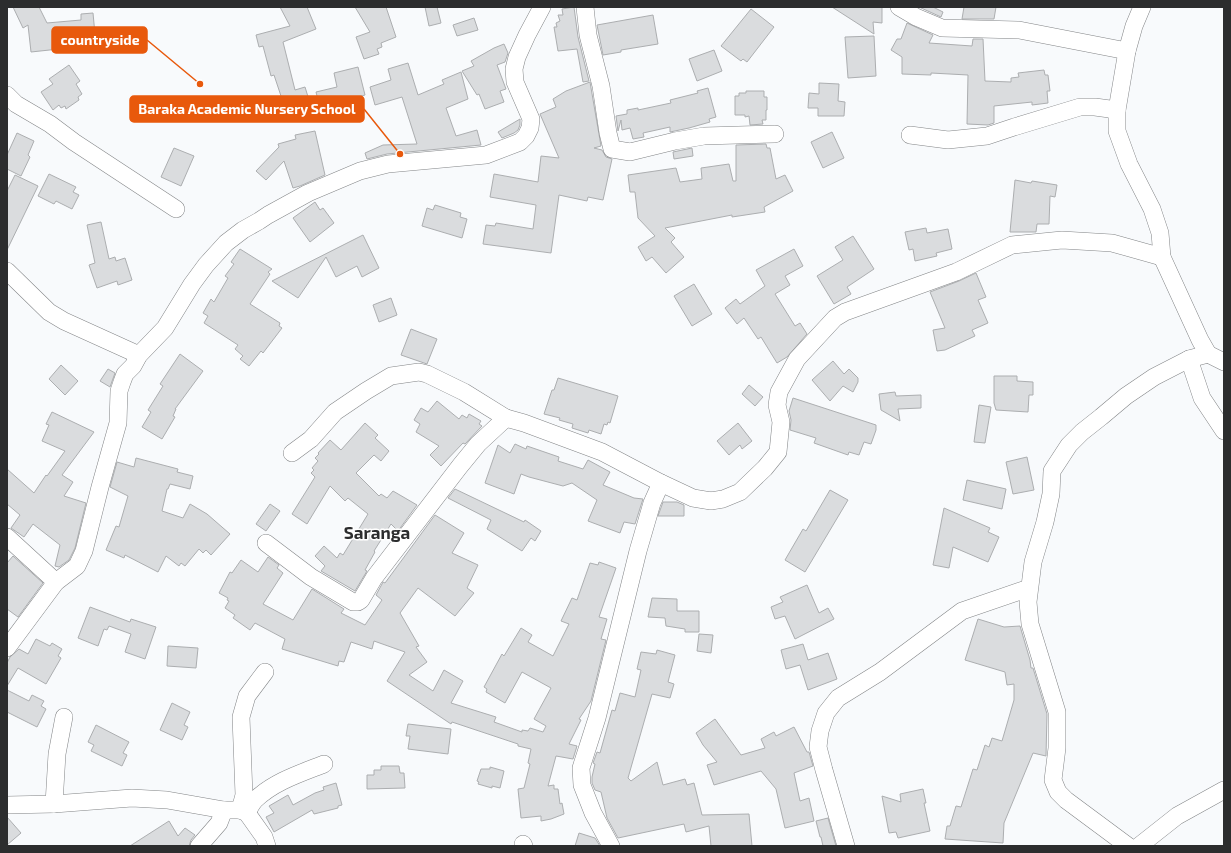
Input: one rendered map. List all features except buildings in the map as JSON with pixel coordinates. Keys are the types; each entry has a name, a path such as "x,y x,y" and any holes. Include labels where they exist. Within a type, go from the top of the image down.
{"street":[{"path":"7,648 56,582 77,566 84,551 118,423 120,391 125,374 139,354 165,328 192,284 206,265 226,243 243,230 308,193 360,171 388,164 486,155 520,142 526,136 530,128 531,119 515,82 514,68 527,35 542,7"},
{"path":"585,7 588,35 601,86 612,149 630,152 675,141 704,136 775,134"},
{"path":"899,7 910,14 942,28 1020,30 1127,51"},
{"path":"1142,7 1134,26 1127,51 1117,110 1117,131 1130,164 1152,209 1160,233 1162,257 1200,340 1208,354 1224,362"},
{"path":"7,95 16,104 50,124 176,209"},
{"path":"910,135 948,140 987,136 1080,107 1095,107 1117,110"},
{"path":"292,453 311,439 335,412 366,391 391,376 419,372 428,374 464,392 506,418 524,423 602,452 693,498 711,501 723,499 740,492 765,468 778,452 781,422 778,404 779,392 797,359 835,318 845,312 956,272 1012,245 1062,240 1112,243 1162,257"},
{"path":"7,271 49,312 64,322 139,354"},
{"path":"1128,846 1066,800 1058,792 1053,780 1057,748 1057,712 1030,624 1028,602 1033,562 1045,522 1051,494 1052,471 1068,444 1126,396 1154,377 1189,359 1208,354"},
{"path":"1189,359 1202,398 1224,431"},
{"path":"266,543 311,577 353,602 358,602 361,600 374,578 460,466 478,444 506,418"},
{"path":"611,846 593,813 582,786 581,768 597,718 638,550 652,503 661,483"},
{"path":"7,537 56,582"},
{"path":"846,846 818,747 820,731 826,713 838,698 880,672 962,611 1029,588"},
{"path":"237,811 244,795 241,717 247,696 266,672"},
{"path":"54,804 57,754 64,717"},
{"path":"199,846 219,824 255,800 272,786 324,764"},
{"path":"1139,846 1176,816 1224,790"},
{"path":"7,805 54,804 132,798 167,800 237,811 264,837 267,846"}],"place":[{"name":"countryside","path":"200,84"},
{"name":"Baraka Academic Nursery School","path":"400,154"}],"district":[{"name":"Saranga","path":"377,533"}]}
